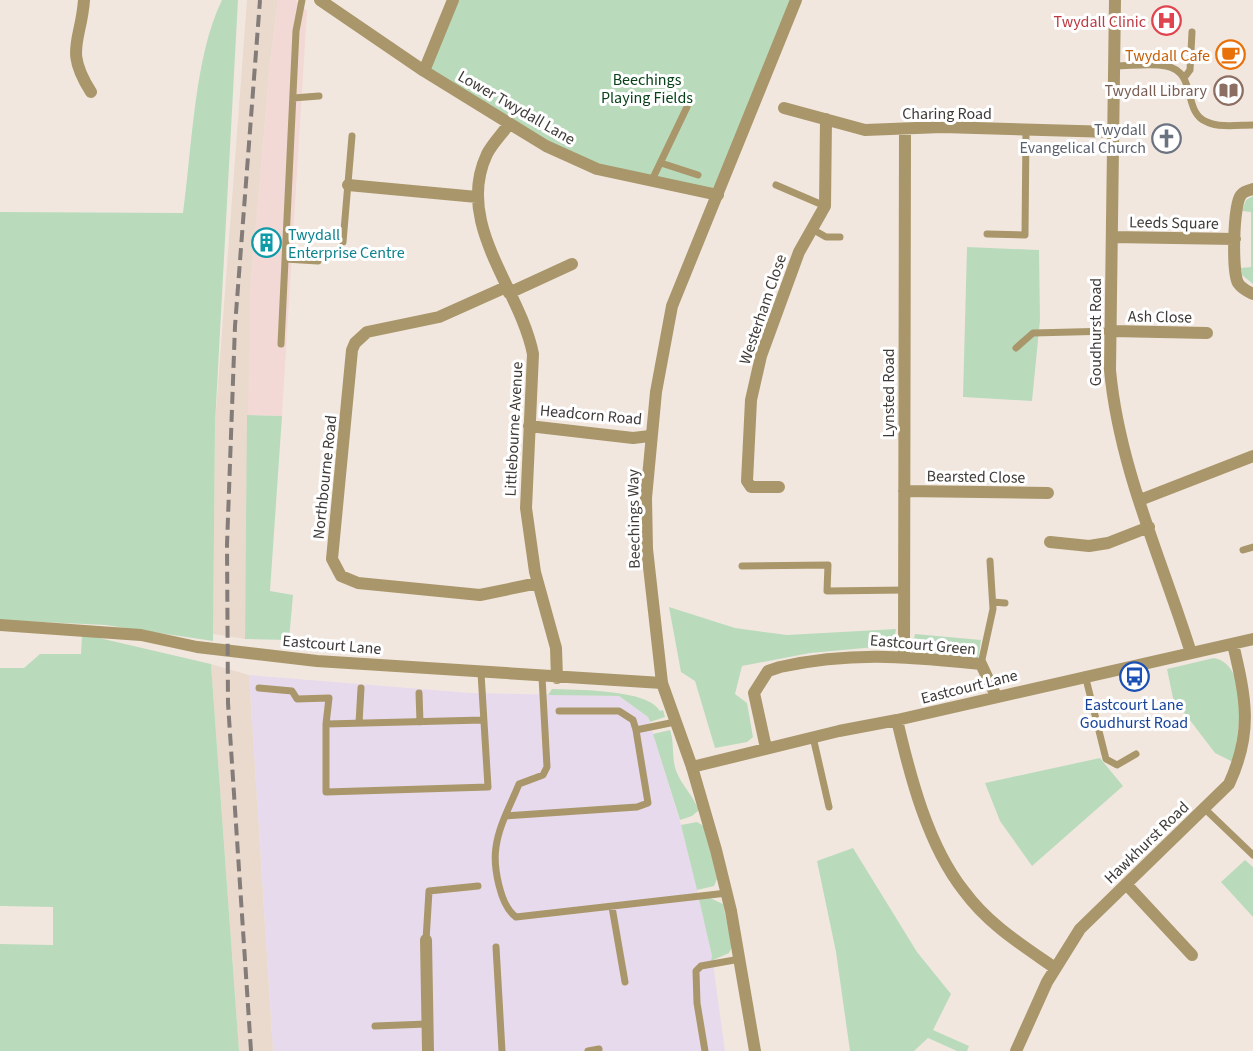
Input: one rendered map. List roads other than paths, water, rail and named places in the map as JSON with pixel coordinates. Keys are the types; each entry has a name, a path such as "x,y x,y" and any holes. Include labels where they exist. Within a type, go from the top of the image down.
{"street":[{"path":"84,0 77,30 75,59 80,76 91,92"},
{"name":"Lower Twydall Lane","path":"320,0 424,71 546,146 597,169 718,195"},
{"path":"424,71 453,0"},
{"name":"Beechings Way","path":"755,1051 727,893 692,766 662,683 647,549 646,498 650,436 661,355 672,306 796,0"},
{"name":"Goudhurst Road","path":"1115,0 1110,370 1113,405 1140,500 1191,653"},
{"name":"Charing Road","path":"784,108 865,130 942,127 1113,132"},
{"name":"Westerham Close","path":"779,487 752,487 747,481 751,399 760,356 782,296 799,252 825,206 826,119"},
{"name":"Littlebourne Avenue","path":"509,124 488,153 478,181 477,197 488,242 533,354 534,374 529,426 526,508 538,583 556,646 557,678"},
{"name":"Lynsted Road","path":"904,656 905,130"},
{"path":"348,186 477,197"},
{"name":"Leeds Square","path":"1253,189 1241,194 1237,204 1235,239 1238,282 1253,294"},
{"name":"Leeds Square","path":"1112,237 1235,239"},
{"name":"Northbourne Road","path":"538,583 480,595 358,583 341,576 332,559 355,343 369,331 439,317 572,264"},
{"name":"Ash Close","path":"1112,331 1207,333"},
{"name":"Headcorn Road","path":"529,426 633,438 650,436"},
{"path":"1140,500 1253,456"},
{"name":"Bearsted Close","path":"904,490 1048,494"},
{"path":"1050,542 1089,546 1108,543 1149,527"},
{"name":"Eastcourt Lane","path":"0,625 141,635 197,647 290,658 480,673 662,683"},
{"name":"Eastcourt Lane","path":"692,766 1085,675 1253,639"},
{"name":"Hawkhurst Road","path":"1016,1051 1055,968 1080,929 1205,809 1229,784 1243,761 1249,728 1247,706 1233,644"},
{"name":"Eastcourt Green","path":"766,748 754,693 768,671 806,661 858,655 904,656 981,664 996,696"},
{"path":"897,720 919,802 936,842 963,891 1003,932 1055,968"},
{"path":"1126,884 1192,955"},
{"path":"426,940 428,1051"}],"lane":[{"path":"281,344 296,31 302,0"},
{"path":"1184,78 1190,70 1192,32"},
{"path":"1115,66 1166,66 1178,71 1190,90 1195,113 1204,122 1253,125"},
{"path":"293,98 319,96"},
{"path":"652,180 687,107"},
{"path":"987,234 1025,235 1026,131"},
{"path":"343,242 352,135"},
{"path":"661,163 698,175"},
{"path":"776,185 825,206"},
{"path":"812,229 826,237 840,237"},
{"path":"285,259 318,261"},
{"path":"1016,348 1033,333 1112,331"},
{"path":"1243,550 1253,547"},
{"path":"981,664 993,602 990,561"},
{"path":"742,566 828,565 827,591 905,590"},
{"path":"993,602 1005,603"},
{"path":"259,688 292,691 297,699 329,698 326,724 326,792 488,788 480,673"},
{"path":"1085,675 1106,759 1117,765 1136,753"},
{"path":"542,677 547,767 543,775 519,784 495,848 500,892 508,912 516,917 727,893"},
{"path":"360,723 361,688"},
{"path":"419,693 420,722"},
{"path":"506,816 637,807 648,803 633,720 619,711 559,711"},
{"path":"326,724 483,720"},
{"path":"636,730 675,722"},
{"path":"813,737 829,807"},
{"path":"1205,809 1253,855"},
{"path":"426,940 429,891 478,886"},
{"path":"612,907 625,982"},
{"path":"496,947 502,1051"},
{"path":"705,1051 697,1003 696,971 701,966 740,959"},
{"path":"375,1026 427,1024"},
{"path":"588,1051 599,1049"}],"railway":[{"path":"251,1051 228,703 227,545 235,326 260,0"}],"place":[{"name":"Twydall Clinic","path":"1167,21"},
{"name":"Twydall Cafe","path":"1231,55"},
{"name":"Twydall Library","path":"1228,90"},
{"name":"Twydall Evangelical Church","path":"1167,138"},
{"name":"Twydall Enterprise Centre","path":"267,243"},
{"name":"Eastcourt Lane Goudhurst Road","path":"1134,676"}],"park label":[{"name":"Beechings Playing Fields","path":"647,88"}]}
